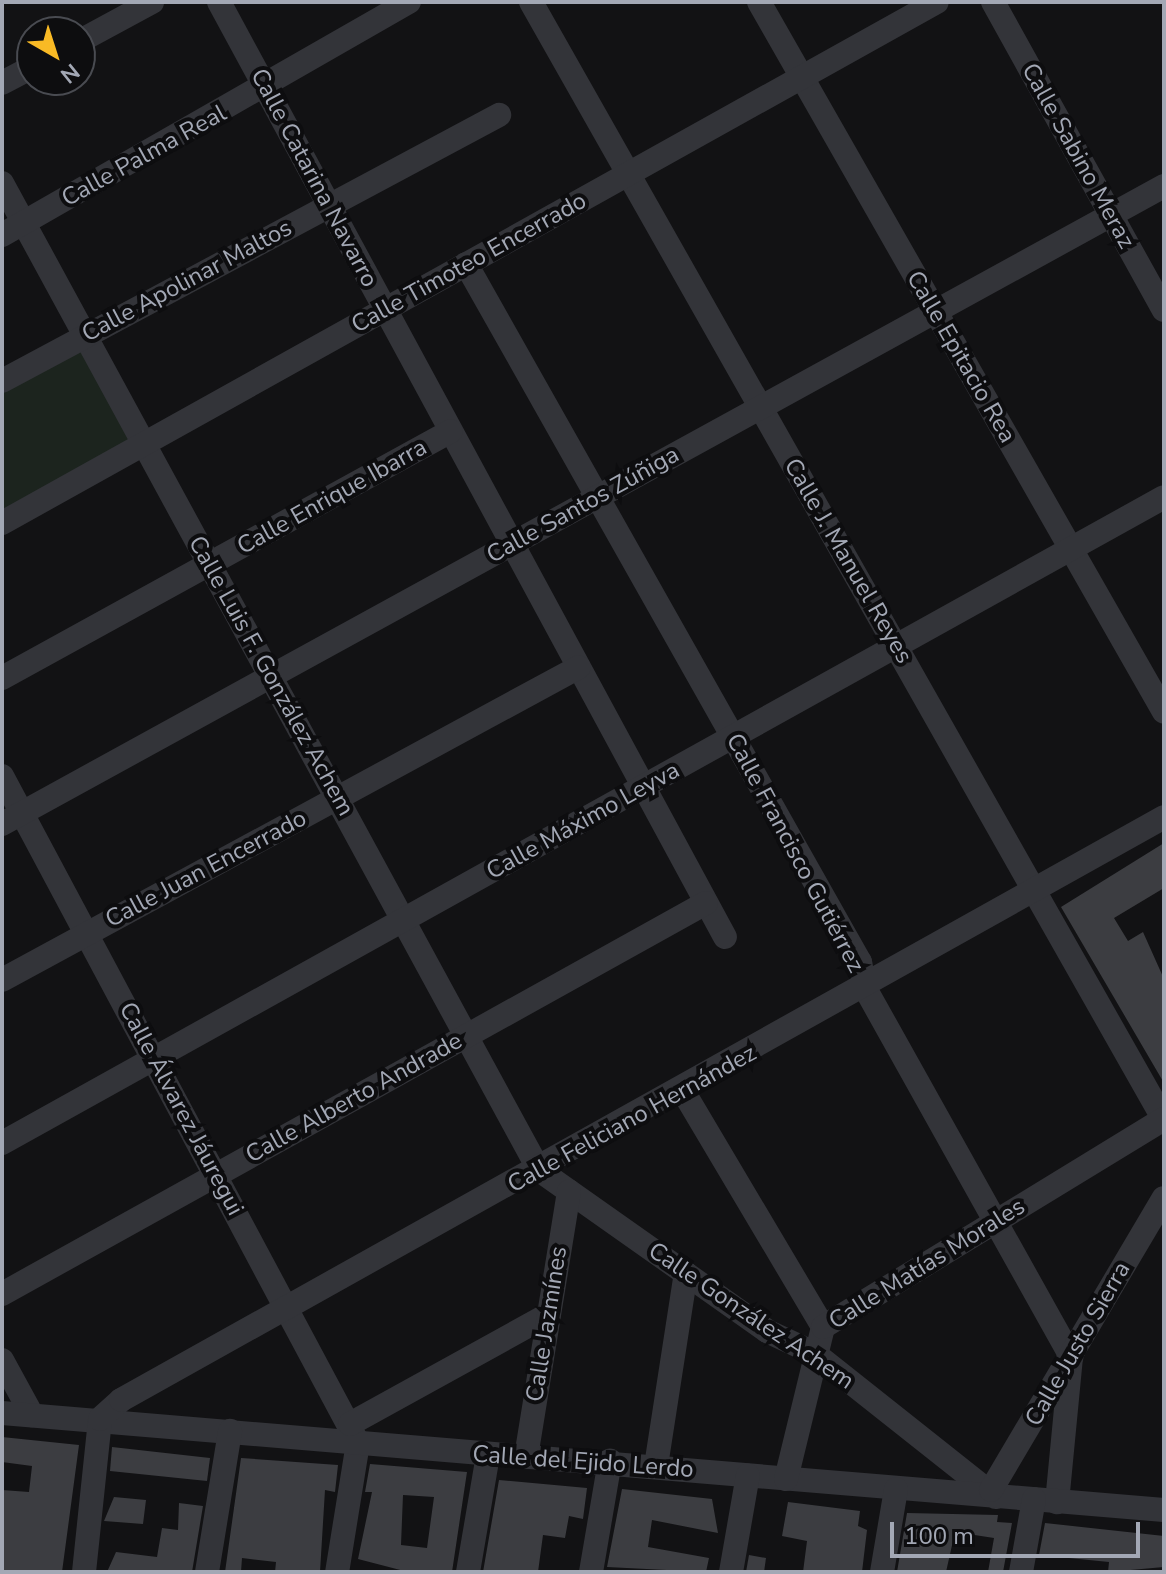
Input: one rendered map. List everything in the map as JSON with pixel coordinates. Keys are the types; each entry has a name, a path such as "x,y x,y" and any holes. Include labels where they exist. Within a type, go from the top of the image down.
{"street":[{"path":"96,32 152,2"},
{"name":"Calle Catarina Navarro","path":"219,2 725,937"},
{"name":"Calle Palma Real","path":"2,235 266,88 409,2"},
{"name":"Calle J. Manuel Reyes","path":"531,2 1164,1119"},
{"name":"Calle Epitacio Rea","path":"759,2 1164,712"},
{"name":"Calle Timoteo Encerrado","path":"2,523 937,2"},
{"name":"Calle Sabino Meraz","path":"993,2 1164,310"},
{"name":"Calle Apolinar Maltos","path":"2,381 499,115"},
{"name":"Calle Luis F. González Achem","path":"2,183 539,1170"},
{"name":"Calle Santos Zúñiga","path":"12,818 1164,186"},
{"name":"Calle Francisco Gutiérrez","path":"466,264 860,962 865,988 1071,1357"},
{"name":"Calle Enrique Ibarra","path":"2,678 451,431"},
{"name":"Calle Máximo Leyva","path":"2,1143 1164,497"},
{"name":"Calle Juan Encerrado","path":"2,980 579,667"},
{"name":"Calle Álvarez Jáuregui","path":"2,776 12,818 87,934 354,1434"},
{"name":"Calle Feliciano Hernández","path":"100,1419 287,1308 683,1091 1164,817"},
{"name":"Calle Alberto Andrade","path":"2,1294 706,903"},
{"path":"683,1091 823,1327"},
{"name":"Calle Matías Morales","path":"786,1479 814,1353 823,1327 1164,1119"},
{"name":"Calle González Achem","path":"539,1170 767,1331 814,1353 994,1494"},
{"name":"Calle Jazmínes","path":"526,1457 569,1191"},
{"name":"Calle Justo Sierra","path":"994,1494 1164,1198"},
{"path":"656,1466 686,1273"},
{"path":"337,1572 354,1434 549,1314"},
{"path":"1021,1572 1046,1501 1071,1357"},
{"path":"2,1360 32,1415"},
{"name":"Calle del Ejido Lerdo","path":"2,1413 230,1431 354,1434 488,1455 610,1461 896,1489 994,1494 1164,1510"},
{"path":"84,1572 100,1419"},
{"path":"207,1572 230,1431"},
{"path":"468,1572 488,1455"},
{"path":"591,1572 610,1461"},
{"path":"731,1572 748,1475"},
{"path":"882,1572 896,1489"}],"shaded area":[{"path":"85,336 144,451 2,527 2,381"}],"building":[{"path":"1164,843 1164,888 1114,918 1128,941 1143,932 1164,979 1164,1083 1061,907"},
{"path":"2,1437 79,1445 62,1572 2,1572 2,1490 29,1492 32,1466 2,1462"},
{"path":"112,1447 210,1458 207,1481 110,1471"},
{"path":"241,1458 338,1465 335,1492 325,1490 320,1572 275,1572 276,1562 242,1558 241,1572 225,1572"},
{"path":"370,1464 467,1472 452,1572 408,1572 358,1559 372,1492 365,1492","holes":["403,1495 434,1497 427,1548 401,1545"]},
{"path":"499,1480 587,1488 583,1519 569,1516 565,1538 543,1535 538,1572 483,1572"},
{"path":"622,1489 712,1499 718,1533 652,1520 648,1547 709,1558 706,1572 607,1567"},
{"path":"114,1497 146,1500 143,1524 104,1521"},
{"path":"788,1502 860,1511 858,1526 867,1530 862,1572 803,1572 807,1541 782,1536"},
{"path":"179,1503 203,1506 192,1572 107,1572 116,1552 157,1557 162,1528 178,1530"},
{"path":"907,1513 998,1515 997,1522 1012,1523 1003,1572 988,1572 994,1538 955,1532 946,1572 897,1572"},
{"path":"1045,1523 1164,1536 1164,1567 1108,1572 1109,1562 1039,1555"},
{"path":"749,1555 766,1558 764,1572 746,1572"}]}
